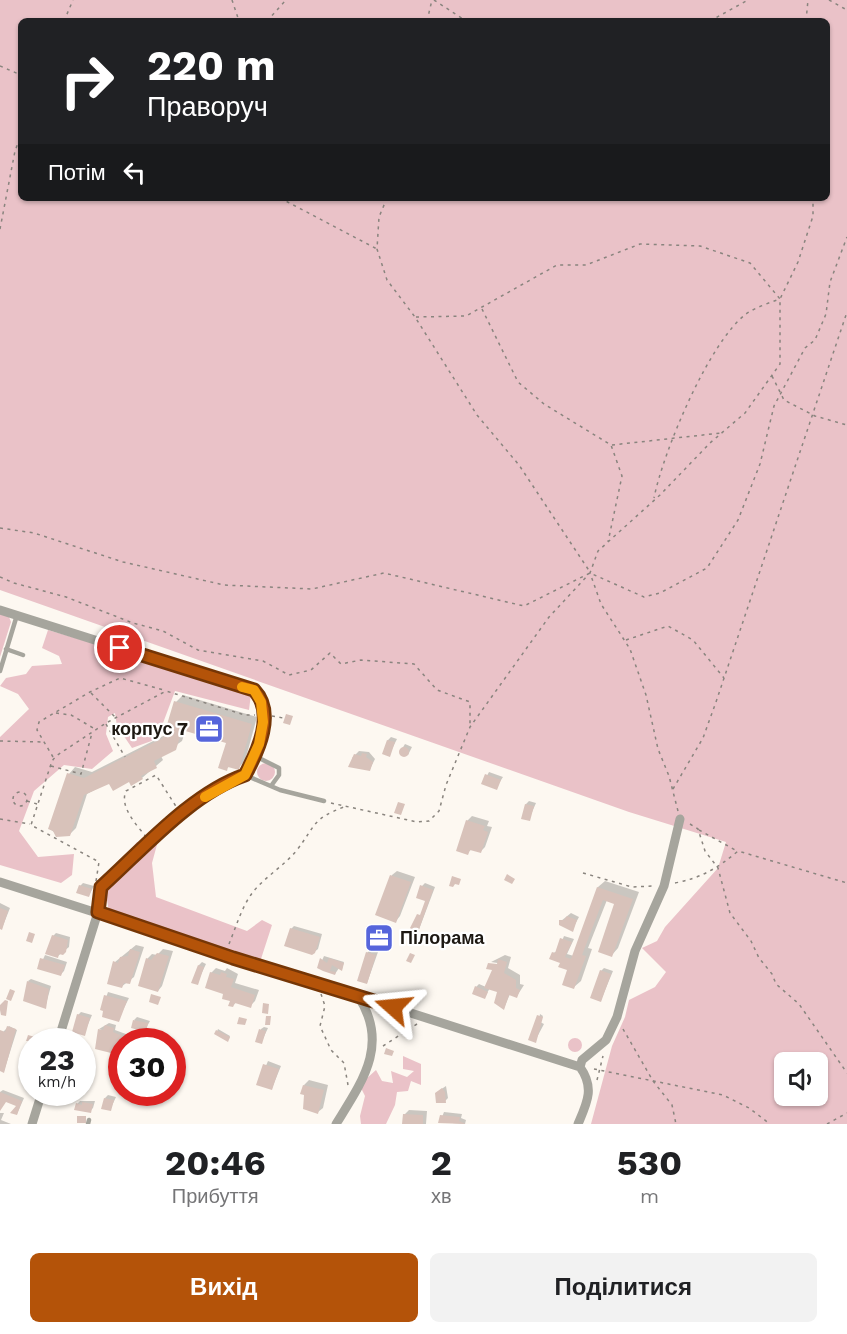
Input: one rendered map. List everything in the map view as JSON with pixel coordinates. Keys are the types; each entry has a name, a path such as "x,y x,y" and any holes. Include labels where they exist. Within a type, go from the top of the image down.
{"street":[{"path":"0,610 254,690"},
{"path":"578,1124 589,1096 589,1085 580,1067 582,1060 606,1040 617,1017 635,951 664,886 680,819"},
{"path":"0,882 580,1067"},
{"path":"62,1028 98,912"},
{"path":"336,1124 351,1101 371,1056 372,1030 369,1015 358,996"},
{"path":"32,1124 38,1106"}],"lane":[{"path":"0,671 17,615"},
{"path":"6,649 23,655"},
{"path":"98,912 101,887 181,814 226,783 245,775 263,733 261,702 254,690"},
{"path":"255,756 279,768 279,775 271,786"},
{"path":"245,775 271,786 324,801"}],"path":[{"path":"65,18 73,0"},
{"path":"232,0 238,18"},
{"path":"270,18 286,0"},
{"path":"428,18 433,0 460,18"},
{"path":"715,18 748,0"},
{"path":"807,18 808,0"},
{"path":"829,0 847,10"},
{"path":"0,66 18,74"},
{"path":"0,229 18,143"},
{"path":"286,201 377,249"},
{"path":"386,201 379,217 377,249 387,280 415,317 477,415 519,465 590,573 601,604 625,641 646,695 658,749 673,790 680,819 698,829 707,831 738,851 847,883"},
{"path":"324,801 417,822 429,821 440,811 446,785 470,727 549,617 590,573 598,552 745,413 780,364 780,299 798,262 813,216 813,201"},
{"path":"590,573 644,597 660,593 707,568 725,544 738,520 760,464 774,406 806,348 815,340 826,314 830,282 847,237"},
{"path":"415,317 466,316 557,265 586,265 640,244 700,246 750,263 780,299"},
{"path":"654,500 658,478 719,341 747,314 780,299"},
{"path":"482,308 518,381 544,404 611,445 722,433"},
{"path":"673,790 703,738 847,312"},
{"path":"772,376 784,400 813,416 847,426"},
{"path":"608,543 622,476 611,445"},
{"path":"0,528 34,533 123,562 224,585 312,589 384,573 524,606 590,573"},
{"path":"0,577 66,597 132,623 163,631 198,650 263,661 289,675 311,670 330,653 341,664 361,660 414,664 437,690 470,702 470,727"},
{"path":"625,641 668,626 693,640 724,679"},
{"path":"54,758 36,726 90,692 120,678 245,715 263,714 283,718"},
{"path":"31,825 54,758 105,723 166,691"},
{"path":"90,692 116,718"},
{"path":"56,712 72,715 96,730"},
{"path":"105,723 125,757"},
{"path":"50,765 81,774 92,732"},
{"path":"0,741 44,742"},
{"path":"150,843 128,811 124,796 126,791 156,775 181,814"},
{"path":"27,801 24,805 17,806 12,798 16,792 22,792 27,801 38,804"},
{"path":"233,958 228,944 251,894 274,869 296,851 307,831 321,816 345,807"},
{"path":"0,819 31,825 99,862 95,882 101,887"},
{"path":"698,829 705,851 718,868 723,897 730,913 751,941 776,984 799,1004 847,1073"},
{"path":"583,873 632,887 664,886 694,879 718,868 738,851"},
{"path":"318,984 325,1006 320,1026 331,1050 344,1063 351,1101"},
{"path":"617,1017 653,1082 672,1105 676,1124"},
{"path":"371,1056 428,1018"},
{"path":"589,1096 601,1070 606,1040"},
{"path":"580,1067 723,1095 749,1108 770,1124"},
{"path":"827,1124 847,1113"}],"shaded area":[{"path":"0,0 847,0 847,1124 591,1124 612,1046 625,1017 629,1000 655,987 666,972 642,948 657,941 665,927 718,868 726,842 629,812 0,590"},
{"path":"0,612 9,617 11,622 0,657"},
{"path":"48,630 161,663 251,694 249,710 175,691 157,739 132,748 117,726 115,713 108,717 106,734 113,751 92,769 64,765 34,791 19,831 38,857 74,854 72,875 61,883 0,865 0,737 29,709 18,694 0,686 6,678 26,674 32,666 62,664 59,656 42,648"},
{"path":"266,763 273,765 275,772 273,779 266,781 259,779 257,772 259,765"},
{"path":"158,841 152,863 156,897 247,931 262,920 272,925 260,962 109,912 103,876 118,864 137,842"},
{"path":"575,1038 580,1040 582,1045 580,1050 575,1052 570,1050 568,1045 570,1040"},
{"path":"403,1056 421,1064 421,1085 411,1081 408,1091 397,1092 395,1105 386,1124 361,1124 360,1116 365,1096 361,1088 366,1079 376,1070 382,1081 393,1083 391,1071 407,1077 414,1071 403,1069"}],"building":[{"path":"174,701 252,724 239,770 228,767 227,771 218,768 226,743 182,730 176,750 154,761 157,768 141,776 143,779 131,786 129,782 113,791 109,784 84,795 70,836 56,837 53,831 48,829 67,773 84,778 163,738"},
{"path":"286,714 293,716 290,725 283,723"},
{"path":"387,740 395,742 390,757 382,754"},
{"path":"404,747 408,748 408,756 404,757 400,756 399,752 400,748"},
{"path":"362,753 367,754 366,757 373,762 370,771 348,767 354,754 361,756"},
{"path":"485,774 501,780 497,790 481,784"},
{"path":"398,802 405,804 401,815 394,813"},
{"path":"525,804 534,806 530,821 521,819"},
{"path":"466,820 485,826 483,830 488,832 481,853 470,850 468,855 456,851"},
{"path":"507,874 515,879 512,884 504,880"},
{"path":"390,875 411,882 396,923 375,915"},
{"path":"452,876 461,879 459,885 449,886"},
{"path":"79,885 92,889 89,897 76,893"},
{"path":"420,885 433,890 417,935 410,928 417,914 420,915 425,901 416,898"},
{"path":"597,887 633,899 612,957 598,952 614,904 603,900 582,955 586,956 574,989 562,985 567,970 558,967 560,963 549,959 552,952 555,953 560,938 572,942 565,957 571,959"},
{"path":"0,908 8,911 2,930 0,929"},
{"path":"567,916 577,920 573,932 559,925 559,920 564,920"},
{"path":"290,928 320,937 315,953 312,955 284,946"},
{"path":"29,932 35,934 32,943 26,941"},
{"path":"52,935 68,940 66,952 63,955 59,954 58,958 45,954"},
{"path":"130,949 140,952 130,984 124,983 122,988 107,984 113,961 118,963 120,957 128,956"},
{"path":"366,952 376,955 367,984 357,981"},
{"path":"157,953 169,956 158,992 138,986 146,958 151,960"},
{"path":"410,953 415,955 411,963 406,961"},
{"path":"40,958 65,965 61,976 37,969"},
{"path":"320,958 327,963 329,958 344,963 342,971 332,965 330,971 336,972 335,975 317,968"},
{"path":"498,959 507,962 504,973 516,980 516,988 520,990 517,998 509,995 504,1010 494,1003 497,992 484,988 492,970 486,969 488,963 497,964"},
{"path":"198,965 204,967 198,985 191,983"},
{"path":"600,970 611,974 601,1002 590,998"},
{"path":"210,972 220,975 221,972 227,974 226,977 234,979 231,987 255,995 251,1008 235,1003 233,1007 228,1006 230,1001 222,999 223,994 205,988"},
{"path":"27,981 49,989 46,1009 23,1001"},
{"path":"475,986 488,992 485,999 472,994"},
{"path":"10,989 15,991 11,1001 6,999"},
{"path":"151,994 161,997 158,1005 149,1002"},
{"path":"104,995 127,1001 119,1022 102,1017 103,1011 100,1010"},
{"path":"5,1000 8,1001 6,1016 1,1015 0,1010 0,1005"},
{"path":"263,1003 269,1004 268,1014 262,1013"},
{"path":"77,1014 90,1018 87,1028 73,1028"},
{"path":"537,1015 543,1017 536,1043 528,1040"},
{"path":"266,1016 271,1016 270,1025 265,1025"},
{"path":"239,1017 247,1019 245,1025 237,1024"},
{"path":"133,1020 148,1023 147,1028 131,1028"},
{"path":"105,1025 114,1028 108,1028 108,1052 96,1049 98,1029 103,1030"},
{"path":"7,1026 16,1029 4,1073 0,1071 0,1030 5,1032"},
{"path":"259,1029 266,1031 262,1044 255,1042"},
{"path":"216,1030 230,1037 228,1042 214,1034"},
{"path":"386,1048 394,1051 392,1056 384,1054"},
{"path":"263,1064 279,1069 272,1090 256,1085"},
{"path":"303,1085 324,1090 318,1114 303,1109 304,1095 300,1094"},
{"path":"442,1088 445,1092 446,1103 436,1103 435,1093"},
{"path":"0,1092 18,1099 18,1106 20,1106 17,1115 10,1113 16,1106 6,1102 0,1111"},
{"path":"104,1098 108,1099 108,1106 112,1106 111,1111 101,1109"},
{"path":"75,1106 93,1106 91,1113 74,1110"},
{"path":"403,1114 423,1115 423,1124 402,1124"},
{"path":"440,1115 460,1117 459,1121 466,1124 438,1123"},
{"path":"77,1116 86,1116 86,1123 77,1123"}],"slow traffic":[{"path":"205,797 226,783 245,775 263,733 263,712 258,695 254,690 242,687"}],"place":[{"name":"корпус 7","path":"209,729"},
{"name":"Пілорама","path":"379,938"}],"route":[{"path":"120,648 254,690 261,702 263,733 245,775 226,783 185,810 101,887 98,912 233,958 393,1007"}]}
